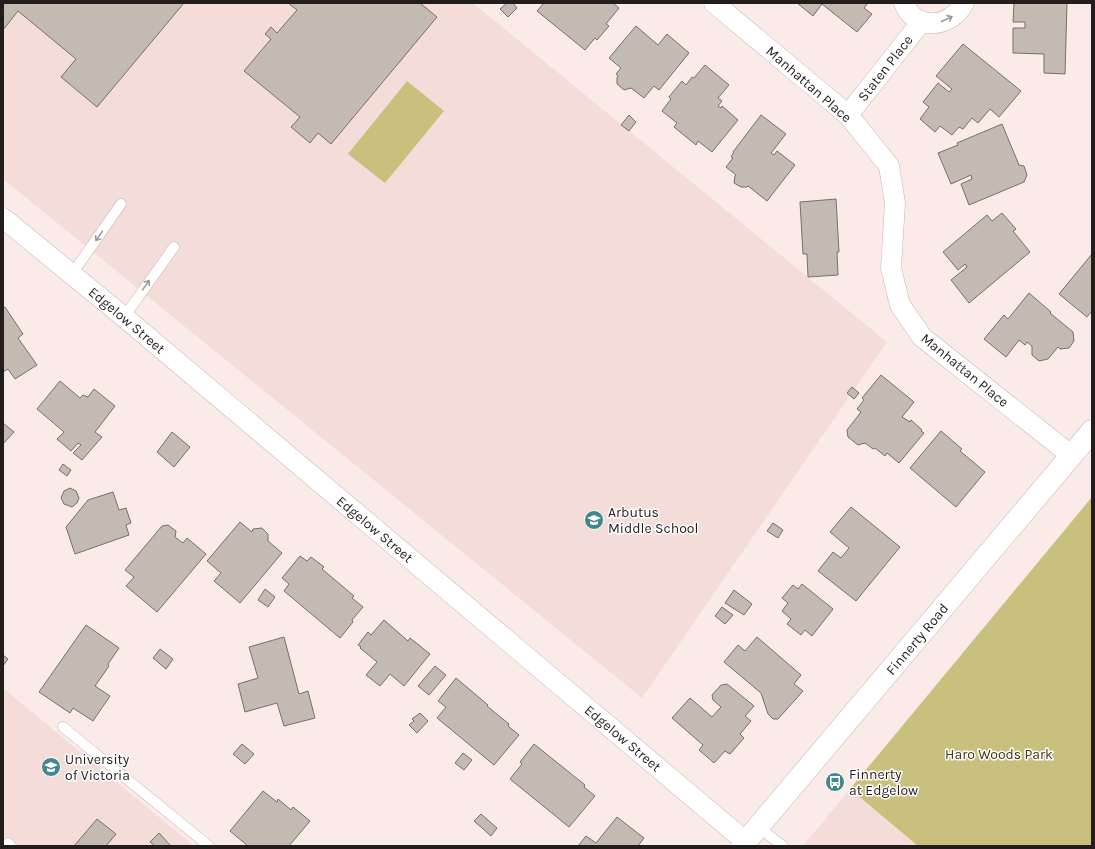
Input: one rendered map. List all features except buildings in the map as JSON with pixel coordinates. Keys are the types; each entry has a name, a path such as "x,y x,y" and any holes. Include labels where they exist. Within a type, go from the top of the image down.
{"street":[{"name":"Manhattan Place","path":"714,3 848,115 889,166 895,203 892,268 900,305 922,337 1072,456"},
{"name":"Staten Place","path":"904,3 913,16 922,21 932,23 943,22 956,14 960,11 964,3"},
{"name":"Staten Place","path":"848,115 922,21"},
{"name":"Edgelow Street","path":"3,218 124,317 749,838"},
{"name":"Finnerty Road","path":"749,838 1092,431"}],"lane":[{"path":"72,274 121,204"},
{"path":"124,317 174,247"},
{"path":"63,727 209,846"},
{"path":"749,838 783,846"}],"shaded area":[{"name":"Arbutus Middle School","path":"3,3 473,3 887,342 642,698 3,179"},
{"name":"University of Victoria","path":"3,688 194,846 3,846"},
{"path":"850,789 918,846 803,846"}],"green space":[{"path":"407,81 444,111 385,183 348,154"},
{"name":"Haro Woods Park","path":"1092,497 1092,846 918,846 850,789"}],"place":[{"name":"Arbutus Middle School","path":"594,520"},
{"name":"University of Victoria","path":"51,767"},
{"name":"Finnerty at Edgelow","path":"835,782"}]}
